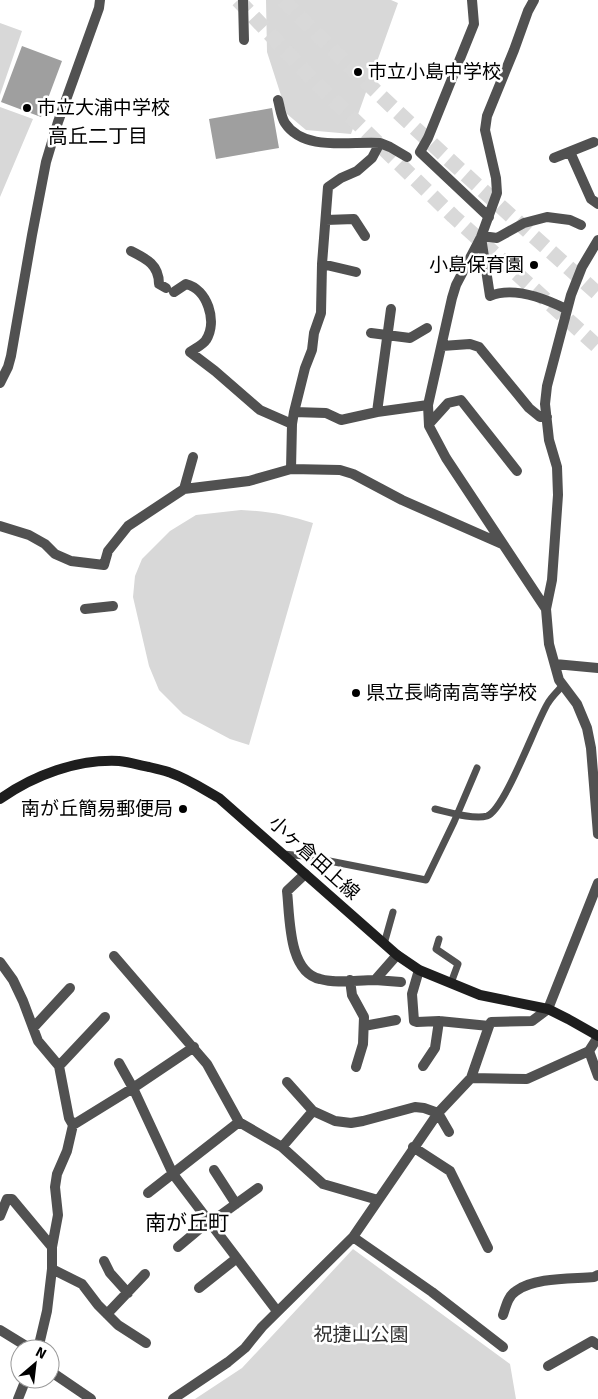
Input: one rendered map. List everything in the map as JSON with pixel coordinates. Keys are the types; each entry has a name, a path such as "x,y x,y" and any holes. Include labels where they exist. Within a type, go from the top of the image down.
{"main road":[{"name":"小ヶ倉田上線","path":"0,799 28,781 64,768 95,762 120,762 171,772 219,798 384,944 419,970 480,995 548,1010 598,1036"}],"street":[{"path":"1,380 12,356 46,162 58,122 99,8 100,0"},
{"path":"243,0 244,40"},
{"path":"472,0 474,24 428,138 420,152 489,217"},
{"path":"534,0 487,116 485,130 496,178 497,193 481,236 456,285 428,405 429,424 446,458 546,609"},
{"path":"278,100 284,121 298,135 309,140 339,144 380,143 407,157"},
{"path":"554,158 594,142"},
{"path":"291,469 294,412 305,368 312,350 314,333 321,314 322,264 328,187 341,178 357,171 372,158 380,143"},
{"path":"570,152 591,199 598,204"},
{"path":"481,236 497,238 524,223 547,217 570,220 581,224"},
{"path":"326,220 354,219 365,236"},
{"path":"481,236 490,296 500,292 520,293 549,301 566,309"},
{"path":"598,240 582,267 566,309 547,386 545,404 556,467 558,495 552,580 546,609 549,644 559,680 577,704 594,749 598,834"},
{"path":"131,251 153,265 159,273 159,284 170,290 186,284 194,286 209,304 209,331 205,341 190,352 260,410 292,424"},
{"path":"322,264 356,272"},
{"path":"377,412 391,309"},
{"path":"371,333 410,338 427,328"},
{"path":"442,346 470,344 479,348 529,408 540,417 547,417"},
{"path":"429,424 448,404 461,400 517,471"},
{"path":"294,412 326,413 340,420 377,412 428,405"},
{"path":"184,489 193,457"},
{"path":"0,526 29,535 44,544 55,554 72,561 104,565 108,552 128,526 184,489 249,481 291,469 340,470 353,474 402,500 504,545"},
{"path":"85,609 113,606"},
{"path":"555,664 598,668"},
{"path":"305,874 286,891 292,940 299,964 309,974 320,980 401,982"},
{"path":"173,1399 228,1362 245,1348 277,1311 353,1236 438,1113 471,1078 491,1022 532,1022 548,1010 598,883"},
{"path":"374,980 397,955"},
{"path":"114,956 207,1064 238,1122 282,1147 322,1184 378,1200"},
{"path":"0,962 17,987 38,1041 59,1066 72,1125 67,1151 57,1174 55,1187 58,1215 52,1247 52,1268 47,1311 40,1339"},
{"path":"419,970 412,994 414,1020 417,1022 439,1021 489,1026"},
{"path":"350,980 352,995 364,1017 363,1044 356,1067"},
{"path":"33,1028 70,988"},
{"path":"59,1066 105,1018"},
{"path":"364,1026 396,1020"},
{"path":"423,1066 435,1048 439,1021"},
{"path":"471,1078 527,1079 589,1052 598,1036"},
{"path":"72,1125 134,1088 194,1047"},
{"path":"589,1052 598,1076"},
{"path":"118,1064 134,1088 173,1174 277,1311"},
{"path":"287,1082 313,1111 335,1121 351,1123 414,1108 424,1108 438,1113 449,1132"},
{"path":"282,1147 313,1111"},
{"path":"148,1193 238,1122"},
{"path":"413,1147 450,1170 488,1248"},
{"path":"214,1170 236,1204"},
{"path":"178,1247 258,1188"},
{"path":"0,1216 8,1199 12,1199 52,1247"},
{"path":"353,1236 432,1292 503,1347"},
{"path":"199,1288 237,1258"},
{"path":"104,1261 110,1272 128,1293"},
{"path":"52,1268 82,1284 118,1325 146,1343"},
{"path":"107,1314 145,1274"},
{"path":"503,1315 511,1295 516,1290 539,1282 594,1277 598,1275"},
{"path":"0,1330 15,1339"},
{"path":"548,1366 592,1342 598,1345"},
{"path":"60,1378 91,1399"}],"lane":[{"path":"435,809 458,815 485,817 491,814 503,798 548,702 563,685"},
{"path":"282,854 304,856 426,880 458,815 477,768"},
{"path":"384,944 393,912"},
{"path":"439,939 436,949 458,964 451,983"}],"green space":[{"path":"266,0 391,0 398,3 351,134 306,130 287,114 267,52"},
{"path":"0,23 22,31 0,95"},
{"path":"0,107 33,119 0,197"},
{"path":"241,510 278,514 313,523 249,745 230,739 183,714 159,690 149,666 133,597 135,576 142,559 170,531 196,515"},
{"name":"祝捷山公園","path":"353,1249 510,1364 516,1399 195,1399 242,1368"}],"shaded area":[{"path":"22,46 62,61 41,117 1,102"},
{"path":"272,108 279,148 216,159 209,119"}],"tunnel":[{"path":"238,0 314,81 453,216 598,347"},
{"path":"283,0 399,113 598,294"}],"place":[{"name":"市立小島中学校","path":"358,72"},
{"name":"市立大浦中学校","path":"27,108"},
{"name":"小島保育園","path":"534,265"},
{"name":"県立長崎南高等学校","path":"356,693"},
{"name":"南が丘簡易郵便局","path":"183,809"}],"district":[{"name":"高丘二丁目","path":"98,136"},
{"name":"南が丘町","path":"187,1223"}]}
